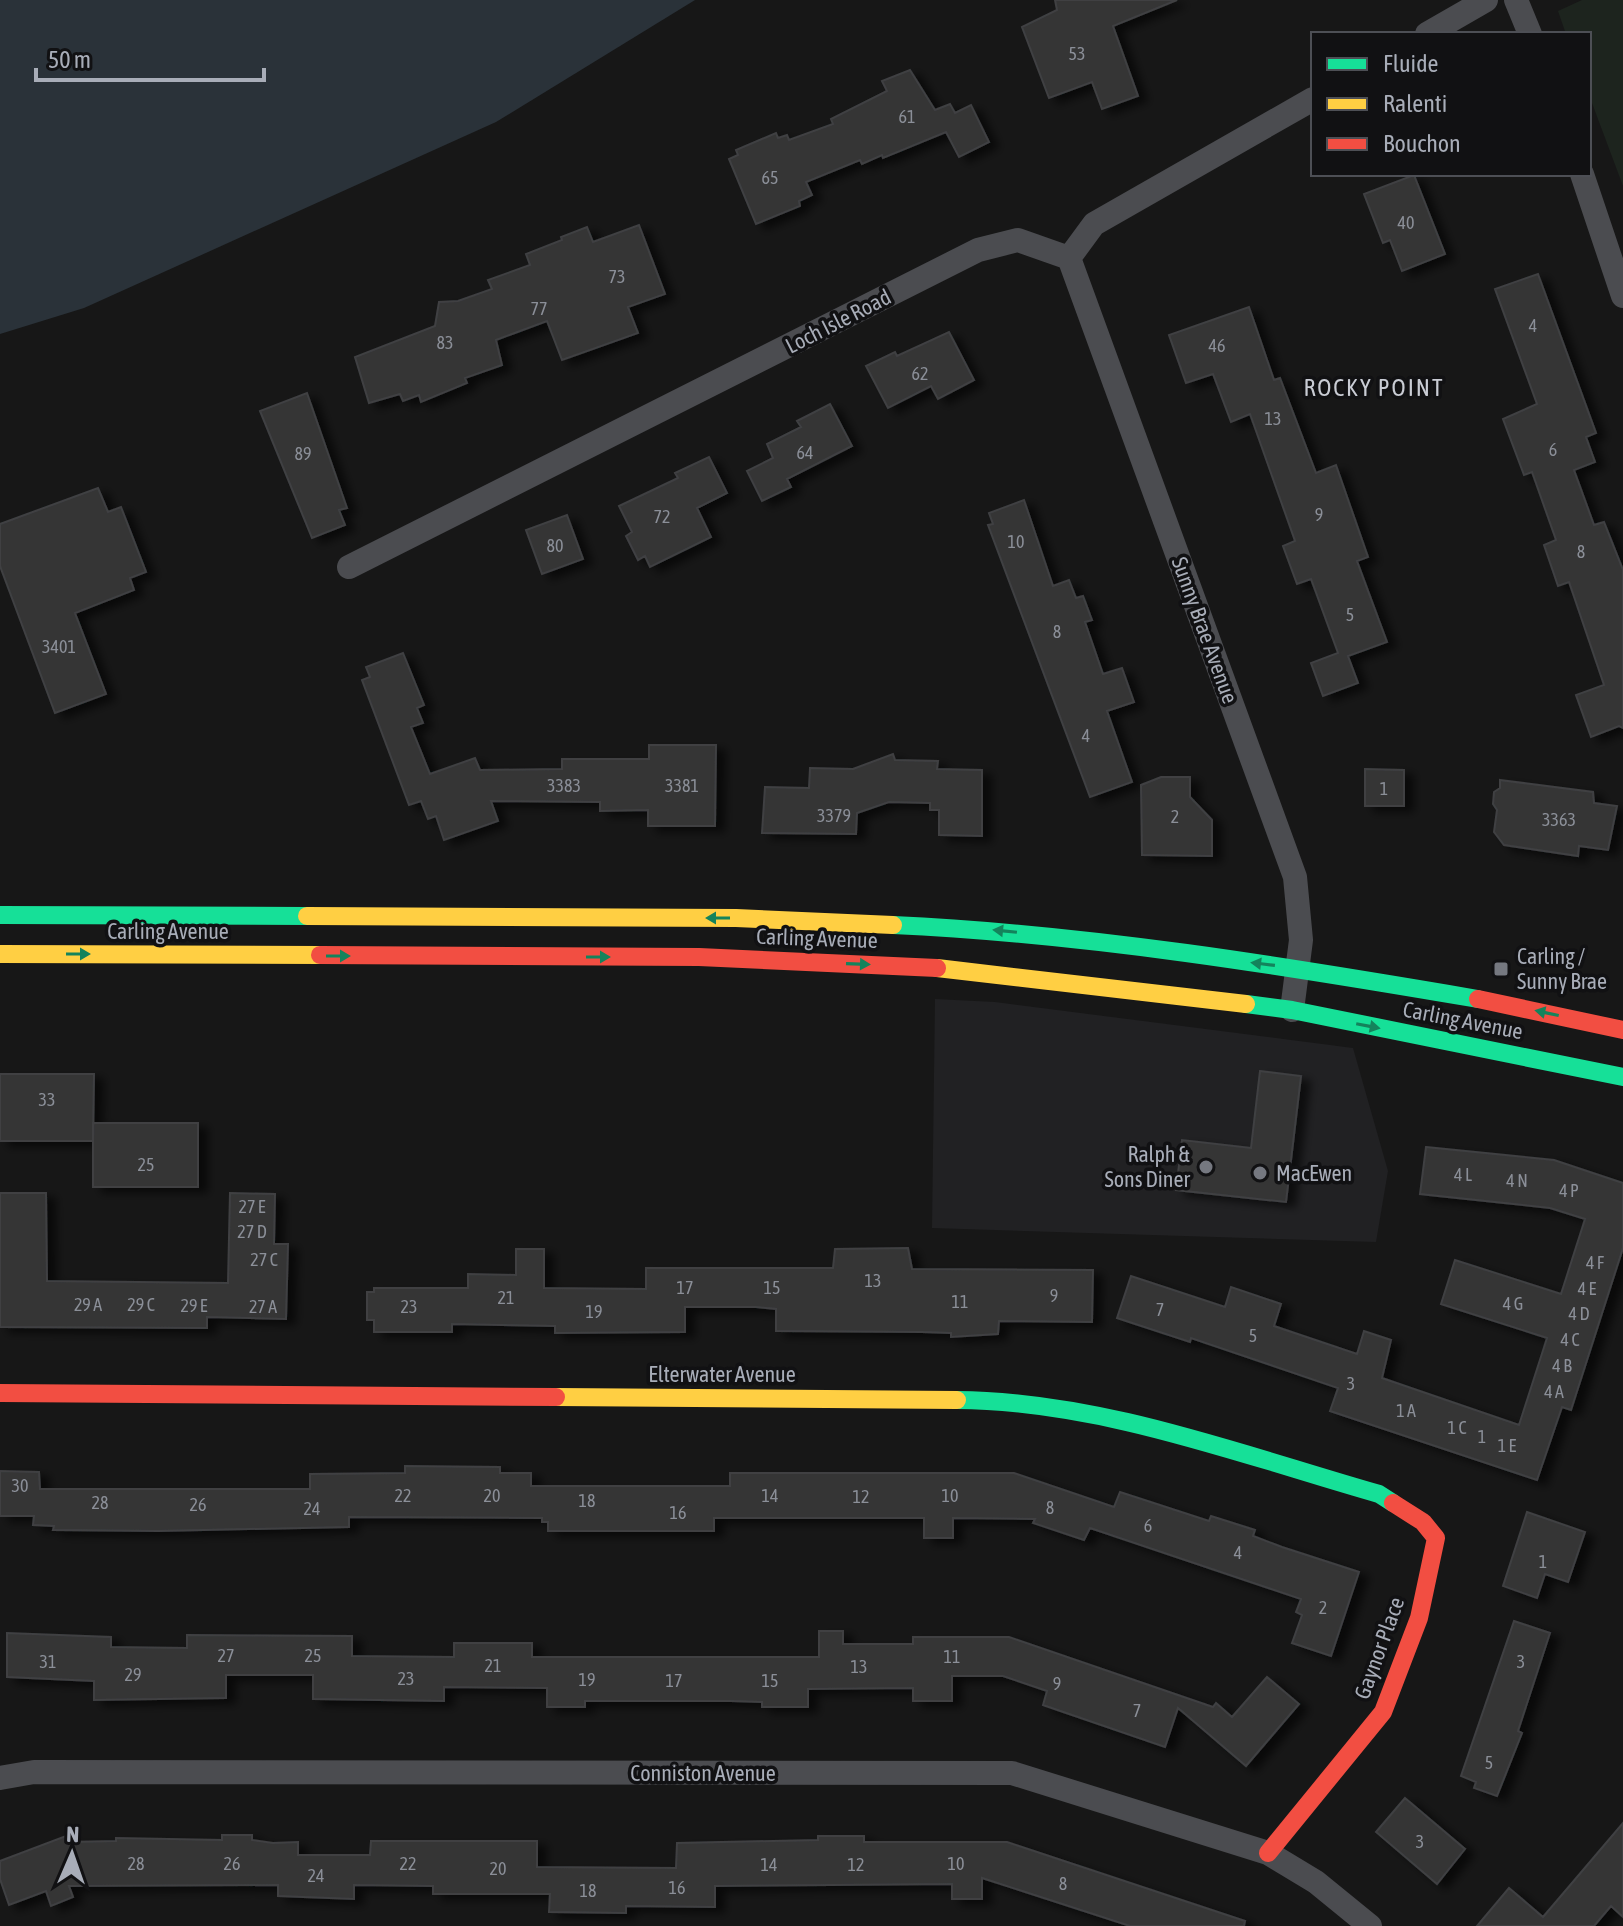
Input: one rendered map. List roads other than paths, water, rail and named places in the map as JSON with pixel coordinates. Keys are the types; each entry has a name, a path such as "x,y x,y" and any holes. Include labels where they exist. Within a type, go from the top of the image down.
{"main road":[{"name":"Carling Avenue","path":"0,915 839,922 1002,930 1298,968 1494,1002 1623,1030"},
{"name":"Carling Avenue","path":"0,954 689,957 915,966 1292,1010 1623,1077"},
{"name":"Elterwater Avenue","path":"0,1393 996,1400 1113,1418 1364,1489 1379,1494 1423,1522"},
{"name":"Gaynor Place","path":"1268,1853 1383,1712 1419,1618 1436,1538 1423,1522"}],"street":[{"path":"1430,32 1486,0"},
{"path":"1516,0 1529,32"},
{"path":"1069,258 1094,224 1311,100"},
{"path":"1583,176 1623,296"},
{"name":"Loch Isle Road","path":"349,567 978,250 1018,240 1069,258"},
{"name":"Sunny Brae Avenue","path":"1069,258 1295,877 1301,940 1292,1010"},
{"name":"Conniston Avenue","path":"0,1778 34,1772 1012,1773 1268,1853 1316,1882 1370,1926"}],"place":[{"name":"Carling / Sunny Brae","path":"1501,969"},
{"name":"Ralph & Sons Diner","path":"1206,1167"},
{"name":"MacEwen","path":"1260,1173"}],"district":[{"name":"ROCKY POINT","path":"1374,387"}]}
